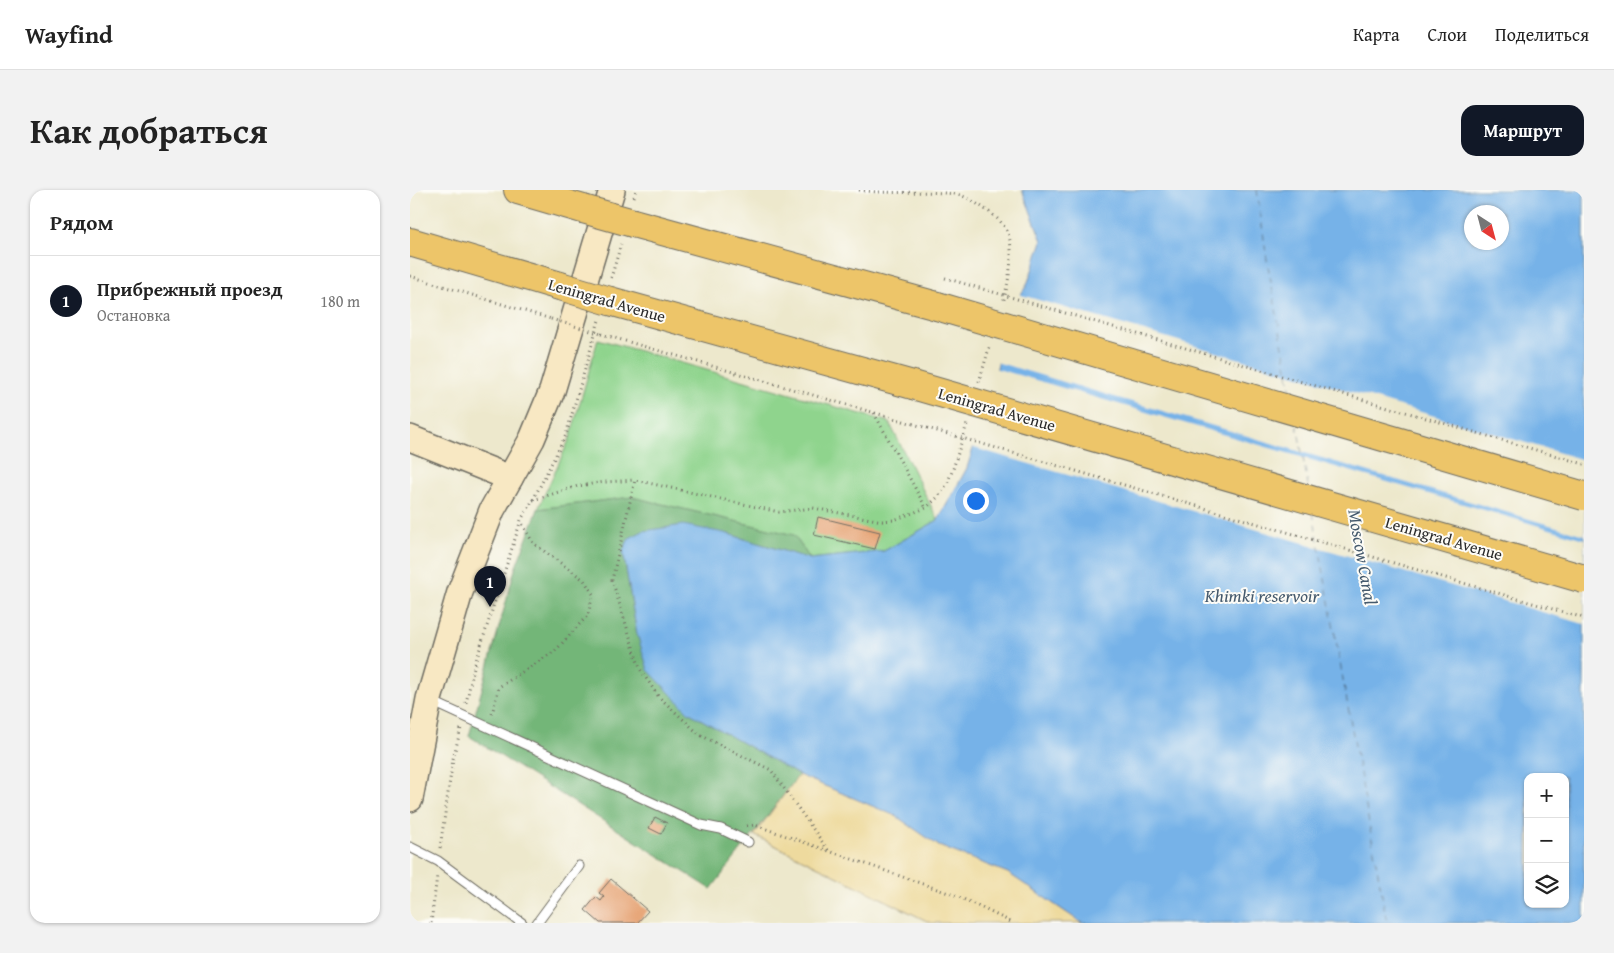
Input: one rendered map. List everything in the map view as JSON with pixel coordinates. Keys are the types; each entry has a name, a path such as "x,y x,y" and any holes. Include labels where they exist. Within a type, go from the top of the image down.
{"main road":[{"path":"518,190 583,209 625,212 937,306 1584,496"},
{"name":"Leningrad Avenue","path":"410,242 1584,579"}],"street":[{"path":"410,799 429,700 460,592 492,510 532,439 552,391 560,327 625,212"},
{"path":"410,438 510,478"}],"lane":[{"path":"429,700 701,825 721,829 748,842"},
{"path":"410,847 438,861 522,923"},
{"path":"537,923 579,866"}],"path":[{"path":"431,923 453,759 474,667 521,520 534,500 566,435 607,299 625,212 636,190"},
{"path":"859,190 957,194 987,210 1002,225 1010,240 1010,270 1002,305"},
{"path":"410,276 560,327 601,334 1584,618"},
{"path":"945,278 1584,464"},
{"path":"978,387 991,341"},
{"path":"874,413 926,508"},
{"path":"534,500 578,486 635,480 779,512 813,508 882,521 894,520 926,508 938,497 954,469 967,424"},
{"path":"635,480 612,580 640,669 658,696 700,735 771,770 828,850"},
{"path":"488,727 499,687 555,651 588,614 592,594 584,580 534,543 521,520"},
{"path":"721,829 755,825 957,896 1013,923"}],"green space":[{"path":"598,339 889,422 938,520 884,551 810,559 794,535 632,497 538,509 570,438"},
{"path":"632,497 794,535 810,559 725,533 623,551 637,634 688,712 799,775 711,889 469,736 515,569 538,509"}],"sand":[{"path":"799,775 896,816 939,846 1008,873 1082,923 931,923 754,835"}],"water":[{"name":"Khimki reservoir","path":"1022,190 1584,190 1584,923 1082,923 1008,873 939,846 896,816 799,775 688,712 648,670 637,634 623,551 629,538 643,531 683,525 725,533 810,559 884,551 938,520 967,468 995,377 1009,312 1027,285 1042,241"}],"pier":[{"path":"1018,294 1584,460 1584,535 996,362 1006,311"},
{"path":"994,368 1584,539 1584,624 971,447"}],"building":[{"path":"818,517 880,532 875,549 814,535"},
{"path":"655,817 667,823 661,834 649,828"},
{"path":"611,879 648,911 637,923 600,923 585,910 596,897 601,901 604,897 599,893"}],"ferry route":[{"path":"1257,190 1267,260 1292,396"},
{"path":"1297,425 1308,485"},
{"path":"1313,513 1387,923"}],"place":[{"name":"Прибрежный проезд","path":"490,607"}],"water label":[{"name":"Moscow Canal","path":"1363,557"}]}
